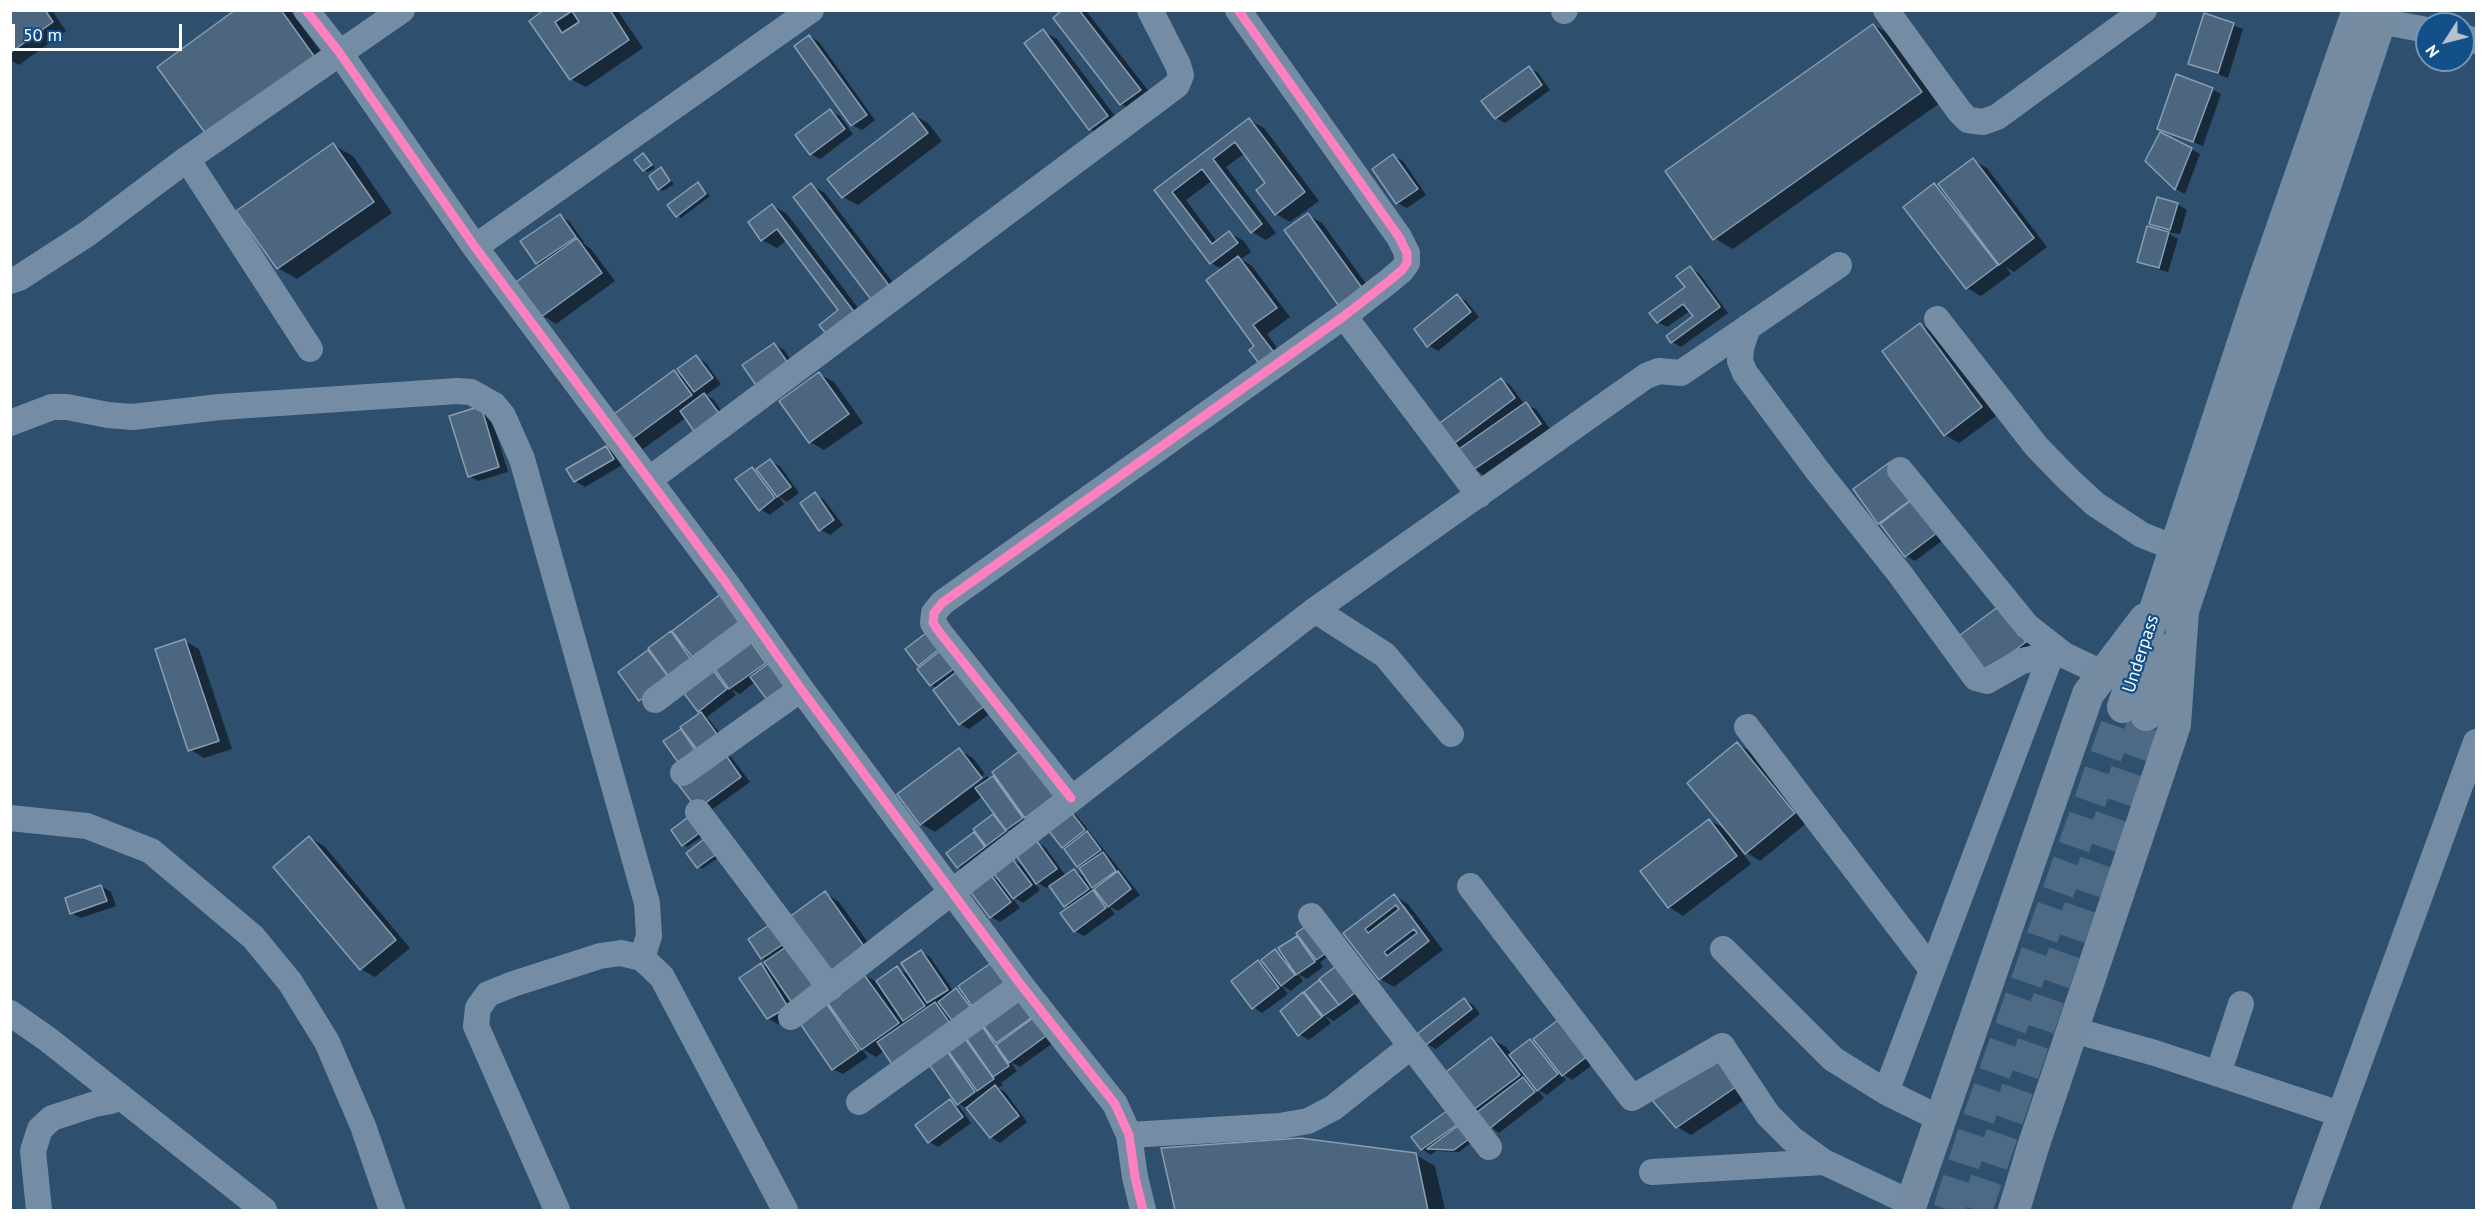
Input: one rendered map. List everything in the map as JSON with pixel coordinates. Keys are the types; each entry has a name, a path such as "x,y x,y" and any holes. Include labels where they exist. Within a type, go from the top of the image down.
{"main road":[{"path":"2014,1210 2033,1147 2175,725 2171,606 2175,548 2258,297 2369,15"},
{"path":"1910,1207 2088,694 2102,673 2171,606 2369,15"},
{"name":"Underpass","path":"2135,711 2171,606"}],"street":[{"path":"306,10 339,52 475,248 650,479 801,689 1021,985 1115,1104 1129,1135 1135,1177 1143,1210"},
{"path":"10,281 87,234 187,159 402,10"},
{"path":"475,248 811,10"},
{"path":"650,479 1178,85 1180,75 1178,65 1150,10"},
{"path":"1071,798 940,633 933,623 934,613 942,603 1344,316 1402,270 1407,262 1407,254 1399,237 1238,10"},
{"path":"1886,10 1960,112 1968,120 1983,122 1996,117 2144,10"},
{"path":"2369,15 2415,27"},
{"path":"187,159 310,349"},
{"path":"790,1017 1315,610 1646,375 1659,371 1681,373 1839,265"},
{"path":"1344,316 1479,495"},
{"path":"1937,320 2036,446 2068,479 2095,504 2142,535 2175,548"},
{"path":"1748,327 1741,348 1740,361 1745,374 1817,470 1900,574 1976,678 1987,681 2022,661 2051,651"},
{"path":"10,423 52,408 67,407 132,417 220,407 457,391 471,392 494,405 503,416 522,459 647,903 649,936 642,957"},
{"path":"1900,470 2027,626 2051,651 2102,673"},
{"path":"1315,610 1385,655 1451,734"},
{"path":"655,700 755,625"},
{"path":"1886,1092 2051,651"},
{"path":"683,772 801,689"},
{"path":"1747,727 1932,970"},
{"path":"2305,1210 2476,742"},
{"path":"698,812 830,988"},
{"path":"10,818 87,826 151,851 253,937 290,982 327,1042 363,1126 392,1210"},
{"path":"1470,886 1632,1098 1722,1046 1768,1115 1792,1139 1824,1162 1910,1207"},
{"path":"1311,916 1489,1147"},
{"path":"1723,949 1833,1059 1886,1092 1941,1119"},
{"path":"558,1210 476,1026 478,1008 488,994 513,984 600,956 621,952 642,957 662,977 785,1210"},
{"path":"860,1102 1021,985"},
{"path":"2218,1074 2241,1004"},
{"path":"10,1013 264,1210"},
{"path":"2073,1030 2340,1114"},
{"path":"1129,1135 1280,1126 1308,1120 1333,1108 1410,1047"},
{"path":"39,1210 33,1150 40,1129 52,1118 121,1097"},
{"path":"1652,1172 1824,1162"}],"building":[{"path":"10,10 45,10 53,22 10,53"},
{"path":"235,10 281,10 314,56 206,134 157,67"},
{"path":"544,10 610,10 629,40 570,80 529,21","holes":["572,11 579,22 562,33 555,22"]},
{"path":"1062,10 1079,10 1141,90 1120,105 1053,18"},
{"path":"2204,13 2234,23 2218,73 2188,64"},
{"path":"1873,24 1922,92 1713,240 1665,171"},
{"path":"1043,29 1108,116 1089,130 1024,43"},
{"path":"809,35 867,115 851,126 794,46"},
{"path":"1529,66 1542,85 1495,119 1481,101"},
{"path":"2176,74 2213,88 2193,142 2157,129"},
{"path":"830,109 845,129 810,155 795,135"},
{"path":"913,113 928,133 842,198 827,179"},
{"path":"1249,118 1305,192 1275,215 1256,190 1265,183 1235,142 1213,159 1262,224 1251,233 1202,169 1172,192 1212,244 1229,231 1238,243 1210,264 1154,190"},
{"path":"2160,132 2192,148 2175,190 2145,161"},
{"path":"333,143 374,202 277,269 236,211"},
{"path":"643,153 652,165 643,171 634,160"},
{"path":"1393,154 1418,189 1396,204 1372,169"},
{"path":"1973,158 2034,238 1999,265 1938,184"},
{"path":"661,167 670,181 658,190 649,176"},
{"path":"698,182 706,194 676,217 667,205"},
{"path":"811,183 891,288 873,302 793,197"},
{"path":"1934,183 1998,265 1966,289 1903,207"},
{"path":"2157,197 2178,203 2170,230 2149,224"},
{"path":"772,204 855,313 827,335 819,325 838,310 777,229 761,241 748,222"},
{"path":"1308,213 1365,292 1341,309 1284,230"},
{"path":"560,214 576,237 536,264 520,241"},
{"path":"2147,226 2169,232 2159,268 2137,262"},
{"path":"577,238 602,273 541,317 516,282"},
{"path":"1238,256 1277,308 1253,325 1276,355 1261,366 1249,350 1254,346 1206,280"},
{"path":"1690,266 1720,307 1671,343 1666,336 1693,316 1683,304 1657,323 1649,313 1685,287 1676,276"},
{"path":"1457,294 1471,312 1427,347 1414,329"},
{"path":"1920,323 1982,407 1944,436 1882,351"},
{"path":"774,343 790,366 758,388 742,365"},
{"path":"696,355 713,378 694,392 677,369"},
{"path":"674,370 692,395 628,442 610,417"},
{"path":"819,372 849,414 809,443 779,401"},
{"path":"1501,378 1515,398 1452,445 1437,425"},
{"path":"704,393 721,416 696,434 680,411"},
{"path":"1526,402 1541,424 1473,470 1459,449"},
{"path":"481,406 499,467 468,477 449,416"},
{"path":"606,446 614,459 574,482 566,469"},
{"path":"770,459 791,487 777,497 756,469"},
{"path":"1890,462 1916,496 1878,524 1853,489"},
{"path":"752,467 775,498 759,511 735,479"},
{"path":"815,492 834,520 819,531 800,503"},
{"path":"1917,496 1942,529 1905,557 1880,524"},
{"path":"722,593 745,624 696,662 672,631"},
{"path":"1999,606 2026,642 1983,674 1956,638"},
{"path":"930,630 942,647 918,666 905,649"},
{"path":"671,631 692,661 669,677 648,648"},
{"path":"748,638 766,663 729,689 711,664"},
{"path":"185,639 219,741 188,751 155,649"},
{"path":"945,647 959,665 930,686 917,669"},
{"path":"648,650 670,679 639,701 618,672"},
{"path":"769,663 787,687 768,701 750,677"},
{"path":"710,666 727,689 698,712 680,688"},
{"path":"960,669 987,704 959,725 933,690"},
{"path":"701,712 719,737 699,752 680,727"},
{"path":"681,729 697,753 680,765 663,741"},
{"path":"1737,742 1795,813 1745,854 1687,783"},
{"path":"959,748 982,778 920,825 897,794"},
{"path":"1021,750 1054,796 1025,818 992,772"},
{"path":"723,751 741,777 697,809 678,784"},
{"path":"993,776 1023,818 1006,830 975,788"},
{"path":"1068,808 1085,830 1062,848 1045,826"},
{"path":"993,814 1006,831 986,846 973,829"},
{"path":"691,815 702,831 682,846 671,830"},
{"path":"1709,819 1737,856 1668,908 1640,871"},
{"path":"1087,831 1101,850 1077,867 1064,849"},
{"path":"974,832 985,847 957,868 946,853"},
{"path":"309,836 396,940 360,970 273,867"},
{"path":"707,837 718,853 697,868 686,853"},
{"path":"1036,840 1057,869 1036,884 1015,854"},
{"path":"1103,852 1116,871 1092,888 1079,868"},
{"path":"1011,857 1032,885 1013,899 992,871"},
{"path":"1074,869 1089,889 1064,907 1049,886"},
{"path":"1118,871 1131,889 1108,907 1094,889"},
{"path":"990,874 1011,902 990,918 969,890"},
{"path":"101,885 107,901 70,914 65,898"},
{"path":"1093,890 1106,908 1074,932 1060,913"},
{"path":"825,891 866,949 829,975 788,918"},
{"path":"1394,894 1429,941 1379,980 1343,933","holes":["1396,905 1399,909 1368,933 1365,929","1414,929 1417,933 1387,956 1384,952"]},
{"path":"772,923 785,943 761,959 748,939"},
{"path":"1309,924 1329,951 1316,960 1296,933"},
{"path":"1297,936 1315,962 1296,975 1278,948"},
{"path":"789,945 817,986 792,1003 764,962"},
{"path":"1275,949 1295,975 1281,986 1261,960"},
{"path":"921,950 948,990 927,1003 901,963"},
{"path":"1258,960 1279,988 1252,1009 1231,981"},
{"path":"761,963 788,1007 767,1019 739,978"},
{"path":"991,963 1009,988 976,1012 958,986"},
{"path":"897,966 925,1006 903,1021 876,981"},
{"path":"1336,966 1356,992 1339,1005 1319,979"},
{"path":"862,972 899,1023 861,1050 825,999"},
{"path":"1319,980 1339,1005 1323,1016 1304,992"},
{"path":"956,988 975,1013 957,1027 938,1002"},
{"path":"1303,992 1322,1017 1298,1036 1280,1011"},
{"path":"1464,998 1472,1009 1426,1045 1417,1034"},
{"path":"1017,999 1031,1018 996,1043 982,1024"},
{"path":"824,1000 859,1051 832,1070 797,1019"},
{"path":"935,1002 952,1026 894,1067 877,1042"},
{"path":"1566,1014 1594,1051 1562,1076 1533,1039"},
{"path":"1033,1018 1046,1036 1009,1063 996,1045"},
{"path":"980,1023 1009,1066 993,1077 964,1035"},
{"path":"963,1036 994,1079 977,1091 946,1048"},
{"path":"1491,1037 1520,1075 1469,1113 1441,1076"},
{"path":"1530,1039 1558,1074 1537,1091 1509,1055"},
{"path":"946,1050 975,1092 957,1105 928,1063"},
{"path":"1717,1059 1736,1087 1676,1128 1651,1099"},
{"path":"1523,1077 1535,1092 1489,1129 1476,1113"},
{"path":"995,1085 1019,1116 990,1138 966,1108"},
{"path":"950,1099 963,1117 928,1143 915,1125"},
{"path":"1448,1110 1458,1124 1421,1150 1411,1137"},
{"path":"1459,1125 1469,1139 1454,1150 1427,1149"},
{"path":"1300,1138 1416,1153 1428,1210 1175,1210 1161,1148"}],"tunnel":[{"path":"1949,1210 1974,1132 2123,707"},
{"path":"1976,1210 2146,715"}],"cycle path":[{"path":"306,10 339,52 475,247 726,583 801,689 1021,985 1115,1104 1129,1135 1135,1177 1143,1210"},
{"path":"1071,798 940,633 933,623 934,613 942,603 1344,316 1389,281 1407,263 1407,253 1399,237 1238,10"}]}
